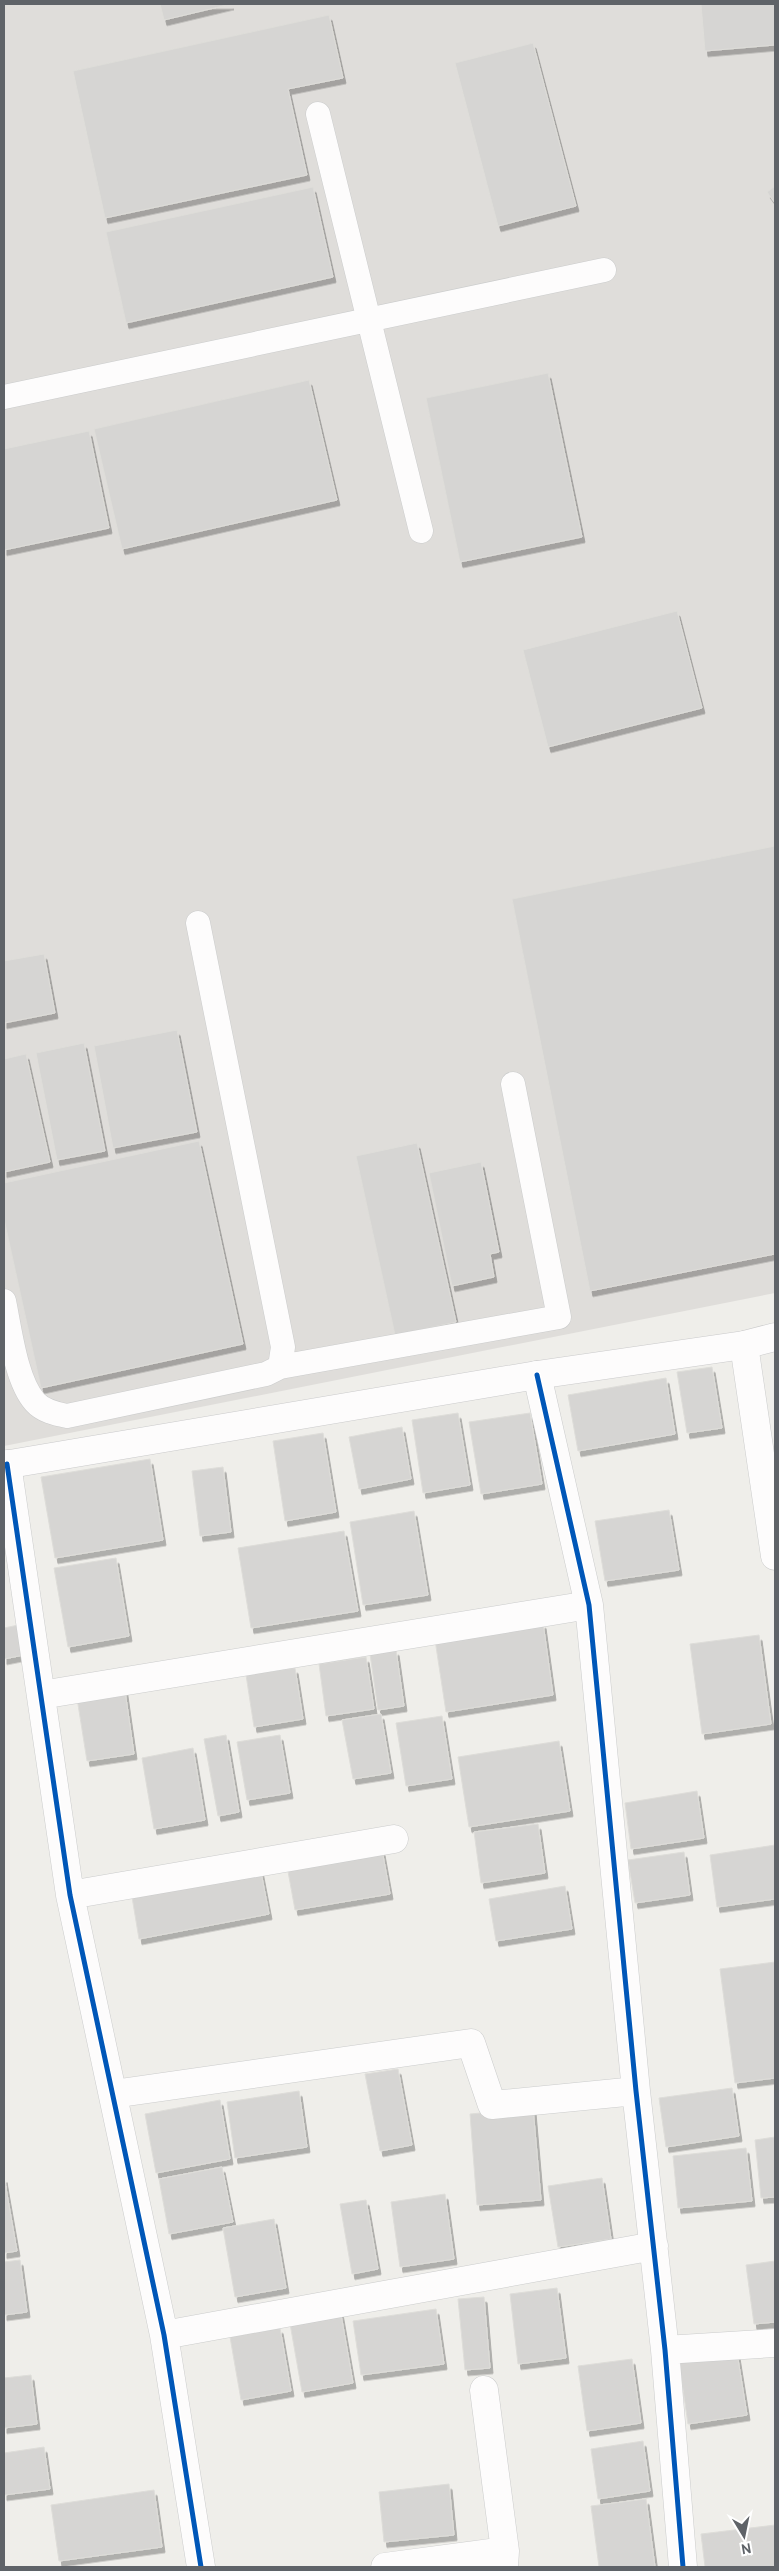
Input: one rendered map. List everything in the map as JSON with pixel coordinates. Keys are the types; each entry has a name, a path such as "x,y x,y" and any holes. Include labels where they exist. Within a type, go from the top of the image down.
{"street":[{"path":"200,2567 164,2334 70,1895 6,1465 536,1375 744,1345 775,1337"},
{"path":"744,1345 775,1556"},
{"path":"536,1375 589,1605 636,2091 665,2350 683,2567"},
{"path":"41,1695 589,1605"},
{"path":"70,1895 394,1839"},
{"path":"113,2094 471,2043 492,2105 636,2091"},
{"path":"164,2334 654,2246"},
{"path":"665,2350 775,2344"},
{"path":"386,2567 504,2559 484,2390"}],"lane":[{"path":"318,114 421,531"},
{"path":"4,397 604,270"},
{"path":"198,922 283,1347 280,1367"},
{"path":"4,1301 22,1378 35,1403 49,1412 67,1416 266,1374 280,1367 559,1317 513,1084"}],"shaded area":[{"path":"4,4 775,4 775,1293 4,1446"}],"building":[{"path":"160,4 231,4 164,20"},
{"path":"701,4 775,4 775,45 705,51"},
{"path":"329,15 343,78 288,89 307,175 105,218 73,71"},
{"path":"533,43 576,206 498,226 455,63"},
{"path":"775,186 775,203 767,192"},
{"path":"313,187 333,277 126,323 106,232"},
{"path":"548,373 582,537 460,562 426,398"},
{"path":"309,380 337,500 122,549 94,429"},
{"path":"89,431 109,528 4,550 4,449"},
{"path":"677,611 702,708 548,747 523,650"},
{"path":"775,846 775,1254 590,1291 512,899"},
{"path":"44,954 55,1013 4,1023 4,961"},
{"path":"177,1030 197,1132 113,1148 94,1046"},
{"path":"84,1043 105,1151 57,1160 36,1053"},
{"path":"26,1054 50,1162 4,1172 4,1059"},
{"path":"199,1141 243,1344 41,1388 4,1219 4,1183"},
{"path":"417,1143 456,1322 395,1335 356,1156"},
{"path":"481,1162 499,1252 490,1254 494,1277 452,1286 429,1173"},
{"path":"712,1367 722,1428 687,1433 677,1372"},
{"path":"666,1378 675,1434 578,1451 568,1395"},
{"path":"458,1413 470,1485 423,1493 412,1420"},
{"path":"530,1413 542,1484 481,1494 469,1422"},
{"path":"402,1427 411,1479 359,1489 349,1437"},
{"path":"323,1433 336,1512 285,1521 273,1441"},
{"path":"150,1459 163,1540 55,1558 41,1477"},
{"path":"223,1467 231,1532 200,1536 192,1471"},
{"path":"669,1510 679,1570 605,1581 595,1521"},
{"path":"414,1511 428,1595 363,1605 350,1522"},
{"path":"344,1531 358,1611 251,1628 238,1548"},
{"path":"116,1558 129,1636 68,1647 54,1568"},
{"path":"543,1623 553,1695 446,1712 435,1640"},
{"path":"23,1624 29,1654 4,1659 4,1628"},
{"path":"759,1635 771,1724 702,1734 690,1644"},
{"path":"396,1650 404,1706 378,1710 370,1654"},
{"path":"366,1657 374,1709 326,1716 319,1664"},
{"path":"295,1668 303,1719 254,1727 246,1675"},
{"path":"124,1684 134,1754 87,1761 76,1692"},
{"path":"381,1714 391,1773 353,1779 342,1720"},
{"path":"442,1716 452,1779 406,1786 396,1723"},
{"path":"226,1735 239,1812 218,1816 204,1739"},
{"path":"280,1735 290,1793 247,1800 237,1742"},
{"path":"559,1741 570,1811 469,1827 458,1757"},
{"path":"193,1748 205,1820 154,1829 142,1758"},
{"path":"697,1791 704,1838 631,1849 625,1803"},
{"path":"538,1824 545,1873 481,1883 474,1832"},
{"path":"775,1845 775,1899 717,1907 710,1855"},
{"path":"382,1850 390,1894 295,1910 287,1866"},
{"path":"684,1852 690,1895 635,1903 628,1860"},
{"path":"260,1867 269,1914 139,1939 131,1891"},
{"path":"565,1886 572,1929 496,1941 489,1899"},
{"path":"775,1962 775,2078 735,2083 720,1969"},
{"path":"398,2069 412,2145 380,2151 365,2074"},
{"path":"732,2088 739,2136 666,2147 659,2098"},
{"path":"299,2091 307,2147 235,2158 227,2102"},
{"path":"220,2100 230,2159 156,2173 145,2114"},
{"path":"533,2108 541,2200 477,2205 470,2114"},
{"path":"775,2137 775,2197 761,2198 755,2140"},
{"path":"746,2148 752,2201 678,2208 673,2156"},
{"path":"222,2167 233,2222 169,2234 159,2179"},
{"path":"4,2177 17,2251 4,2253"},
{"path":"602,2178 611,2239 558,2247 548,2186"},
{"path":"445,2194 454,2259 400,2267 391,2202"},
{"path":"366,2200 378,2269 352,2274 340,2204"},
{"path":"274,2219 286,2288 235,2297 223,2228"},
{"path":"20,2260 27,2312 4,2315 4,2262"},
{"path":"775,2261 775,2322 754,2324 746,2265"},
{"path":"557,2288 566,2358 518,2364 510,2294"},
{"path":"484,2297 490,2368 465,2370 458,2299"},
{"path":"340,2309 353,2383 302,2392 289,2318"},
{"path":"436,2309 444,2364 361,2375 353,2321"},
{"path":"280,2328 291,2391 241,2400 230,2337"},
{"path":"737,2353 747,2415 688,2424 679,2362"},
{"path":"632,2359 641,2423 587,2431 578,2366"},
{"path":"31,2375 37,2424 4,2428 4,2378"},
{"path":"643,2441 650,2491 598,2499 591,2449"},
{"path":"44,2447 50,2489 4,2495 4,2453"},
{"path":"449,2484 454,2535 384,2542 379,2492"},
{"path":"154,2490 162,2547 59,2561 51,2505"},
{"path":"646,2499 655,2567 599,2567 591,2506"},
{"path":"775,2525 775,2567 705,2567 701,2534"}],"cycle path":[{"path":"537,1375 589,1605 636,2091 665,2350 683,2567"},
{"path":"7,1464 70,1895 164,2335 201,2567"}]}
